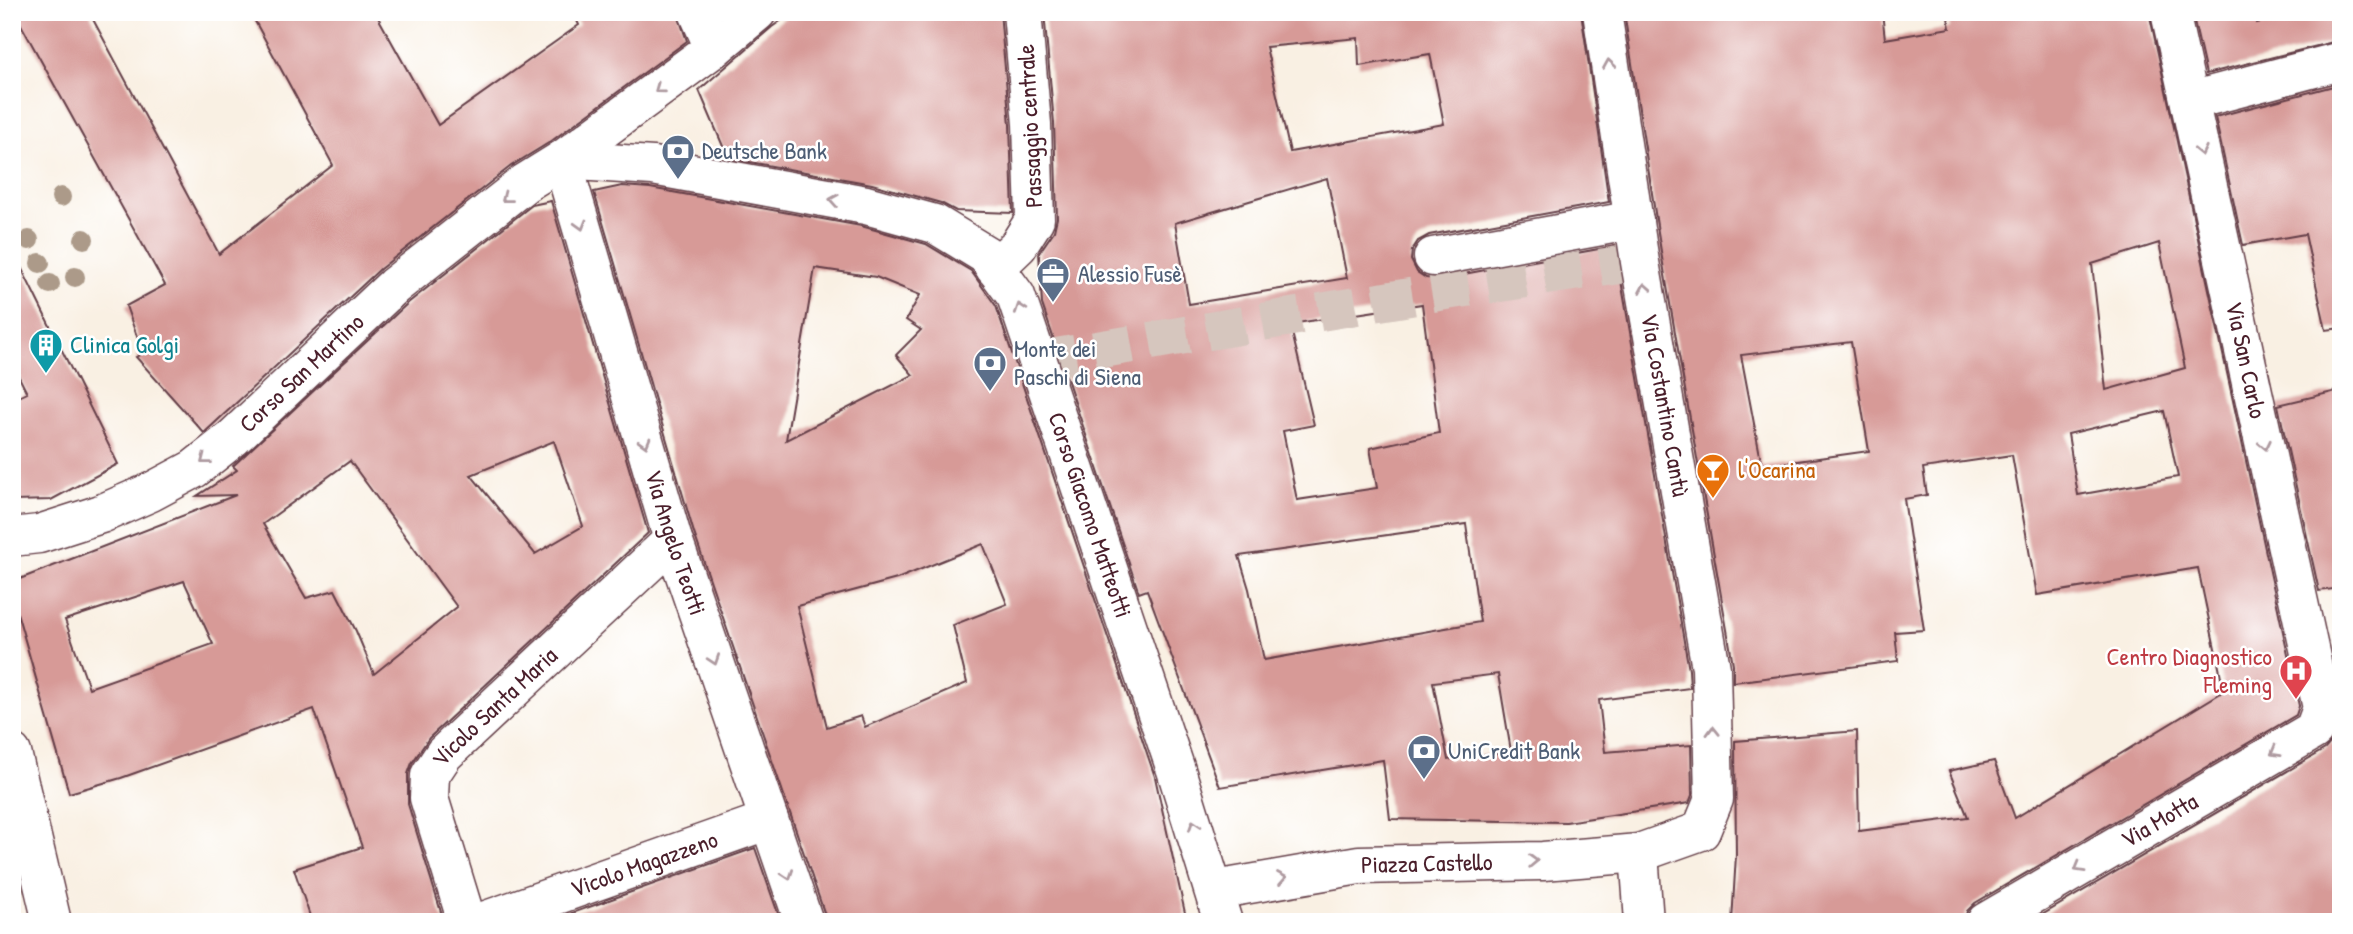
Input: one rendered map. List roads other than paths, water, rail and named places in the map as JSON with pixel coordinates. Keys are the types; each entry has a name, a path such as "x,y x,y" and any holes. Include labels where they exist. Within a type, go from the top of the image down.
{"street":[{"path":"698,12 714,48"},
{"name":"Corso San Martino","path":"12,537 38,534 101,514 194,469 233,438 394,286 525,183 562,160 714,48 757,12"},
{"name":"Passaggio centrale","path":"995,268 1018,246 1035,219 1022,12"},
{"name":"Via Costantino Cantù","path":"1602,12 1634,220 1711,668 1714,799"},
{"name":"Via San Carlo","path":"2170,12 2326,717"},
{"path":"2190,101 2341,61"},
{"name":"Corso Giacomo Matteotti","path":"562,160 653,166 866,205 935,223 986,255 1016,296 1030,335 1219,906"},
{"name":"Via Angelo Teotti","path":"562,160 674,540 804,922"},
{"path":"1433,257 1634,220"},
{"name":"Vicolo Santa Maria","path":"467,922 429,798 430,775 444,754 674,540"},
{"name":"Via Motta","path":"1986,922 2314,730 2326,717"},
{"path":"12,753 52,922"},
{"name":"Piazza Castello","path":"1219,906 1359,864 1543,861 1639,853 1701,831 1714,799"},
{"name":"Vicolo Magazzeno","path":"481,922 769,820"},
{"path":"1639,853 1644,922"}],"tunnel":[{"path":"1038,360 1439,292 1640,262"}],"place":[{"name":"Deutsche Bank","path":"678,181"},
{"name":"Alessio Fusè","path":"1053,304"},
{"name":"Clinica Golgi","path":"46,375"},
{"name":"Monte dei Paschi di Siena","path":"990,393"},
{"name":"l'Ocarina","path":"1713,500"},
{"name":"Centro Diagnostico Fleming","path":"2296,701"},
{"name":"UniCredit Bank","path":"1424,781"}]}
